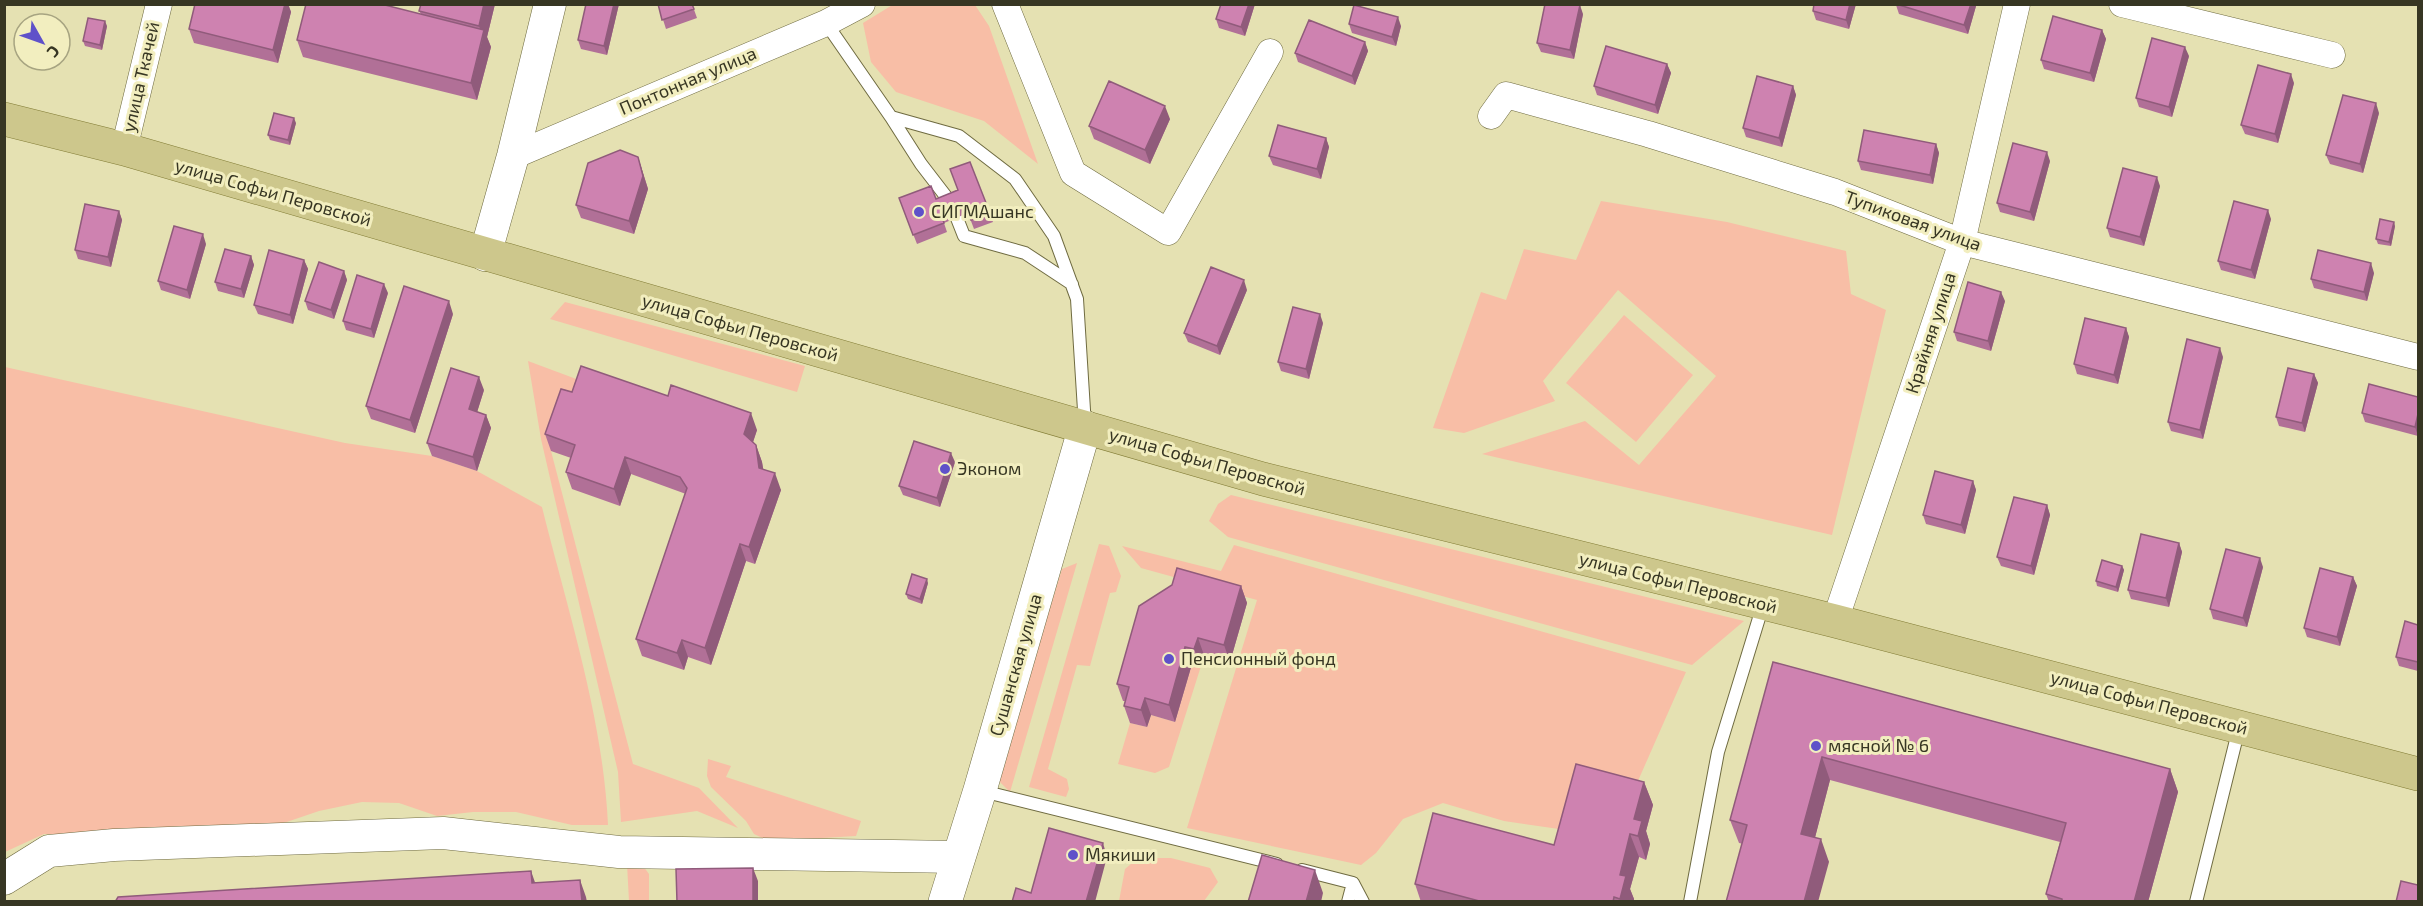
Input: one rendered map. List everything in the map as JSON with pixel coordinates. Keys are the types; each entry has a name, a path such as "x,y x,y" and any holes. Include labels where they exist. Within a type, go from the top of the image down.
{"main road":[{"name":"улица Софьи Перовской","path":"4,119 124,149 1263,479 1835,621 2418,774"},
{"name":"Сушанская улица","path":"945,902 980,790 1085,427"}],"street":[{"name":"улица Ткачей","path":"124,149 159,4"},
{"path":"485,255 513,156 549,4"},
{"name":"Понтонная улица","path":"513,156 826,22 862,4"},
{"path":"1005,4 1073,173 1168,232 1270,51"},
{"name":"Крайняя улица","path":"1835,621 1962,242 2017,4"},
{"path":"2122,4 2332,54"},
{"name":"Тупиковая улица","path":"1491,116 1506,95 1648,134 1835,192 1962,242 2418,357"},
{"path":"4,879 49,851 114,845 443,833 619,852 959,857"}],"lane":[{"path":"826,22 921,164 951,203 964,236 1025,253 1072,284"},
{"path":"891,117 959,136 1015,179 1054,236 1077,299 1085,427"},
{"path":"1690,902 1718,752 1764,603"},
{"path":"2196,902 2239,727"},
{"path":"980,790 1353,883 1363,902"},
{"path":"1348,902 1353,883"}],"shaded area":[{"path":"894,4 975,5 989,26 1038,164 984,121 896,92 871,62 863,23"},
{"path":"1601,201 1727,222 1846,251 1851,294 1886,310 1832,535 1482,454 1585,421 1639,465 1716,376 1618,290 1543,381 1555,401 1464,433 1433,428 1481,292 1506,300 1524,249 1576,260"},
{"path":"565,302 805,366 797,392 550,319"},
{"path":"1624,315 1693,375 1636,442 1566,383"},
{"path":"528,361 587,383 567,406 551,451 633,764 699,788 738,828 697,811 621,822 618,772 541,439"},
{"path":"5,367 345,443 432,456 477,471 542,507 592,705 605,785 608,825 572,825 516,812 473,812 437,816 399,803 362,802 319,811 269,828 149,835 44,834 5,852"},
{"path":"1231,495 1744,621 1692,665 1228,537 1209,521 1218,504"},
{"path":"1099,544 1109,546 1121,576 1116,592 1110,593 1090,666 1077,665 1048,769 1067,779 1069,789 1066,797 1029,787"},
{"path":"1234,545 1686,672 1630,799 1573,831 1504,821 1443,803 1403,819 1376,853 1361,865 1187,828 1257,600 1141,568 1122,546 1221,571"},
{"path":"1077,563 1010,792 997,779 1062,569"},
{"path":"1192,664 1201,666 1169,767 1155,773 1118,764 1130,723 1147,727 1151,715 1175,722"},
{"path":"708,759 731,766 726,777 861,821 856,836 769,841 754,834 746,821 711,787 707,776"},
{"path":"1138,858 1171,858 1210,868 1218,882 1204,901 1119,901 1125,869"},
{"path":"627,864 643,866 649,874 649,901 629,901"}],"building":[{"path":"195,4 285,4 273,50 189,29"},
{"path":"306,4 381,4 484,30 471,83 297,40"},
{"path":"421,4 484,4 479,26 419,11"},
{"path":"586,4 614,4 604,46 578,40"},
{"path":"658,4 692,4 694,9 662,20"},
{"path":"1221,4 1249,4 1241,27 1216,19"},
{"path":"1545,4 1580,5 1570,50 1537,43"},
{"path":"1814,4 1850,4 1846,20 1813,11"},
{"path":"1896,4 1971,4 1964,25"},
{"path":"1354,5 1398,17 1392,37 1349,24"},
{"path":"2053,16 2102,30 2090,73 2041,60"},
{"path":"88,18 105,21 100,45 83,41"},
{"path":"1309,20 1365,42 1352,76 1295,53"},
{"path":"2152,38 2185,47 2169,107 2136,98"},
{"path":"1606,46 1667,64 1655,105 1594,86"},
{"path":"2258,65 2291,74 2275,134 2241,125"},
{"path":"1757,76 1793,86 1779,138 1743,128"},
{"path":"1109,81 1165,106 1145,150 1089,126"},
{"path":"2343,95 2376,103 2360,164 2326,155"},
{"path":"274,113 294,118 288,140 268,135"},
{"path":"1278,125 1326,138 1317,169 1269,156"},
{"path":"1864,130 1936,144 1930,175 1858,161"},
{"path":"2013,143 2047,152 2030,212 1997,203"},
{"path":"620,150 638,157 643,176 629,221 576,205 588,163"},
{"path":"970,162 990,213 971,220 965,204 941,214 944,223 913,235 899,198 931,186 936,199 958,190 950,169"},
{"path":"2123,168 2157,177 2140,237 2107,228"},
{"path":"2234,201 2268,210 2251,270 2218,261"},
{"path":"85,204 119,211 108,257 75,250"},
{"path":"2380,219 2394,222 2389,242 2376,239"},
{"path":"174,226 203,234 187,290 158,281"},
{"path":"225,249 251,256 241,289 215,282"},
{"path":"269,250 304,260 290,315 254,305"},
{"path":"2318,250 2371,263 2364,292 2311,279"},
{"path":"319,262 344,271 331,310 305,301"},
{"path":"1211,267 1244,280 1217,346 1184,333"},
{"path":"357,275 384,284 371,329 343,321"},
{"path":"1968,282 2001,292 1988,341 1954,332"},
{"path":"404,286 449,301 410,420 366,406"},
{"path":"1293,307 1320,314 1306,369 1278,362"},
{"path":"2085,318 2126,328 2114,375 2074,364"},
{"path":"2187,339 2220,348 2200,430 2168,422"},
{"path":"581,366 668,396 671,385 751,413 744,434 756,445 759,468 775,473 749,547 740,544 705,648 682,640 677,653 636,639 687,488 680,477 625,457 614,489 566,472 575,445 545,434 561,389 572,392"},
{"path":"451,368 479,377 469,409 486,415 473,457 427,443"},
{"path":"2288,368 2314,374 2302,423 2276,417"},
{"path":"2369,384 2418,397 2415,427 2362,413"},
{"path":"914,441 951,453 937,498 899,486"},
{"path":"1935,471 1973,481 1961,525 1923,515"},
{"path":"2014,497 2047,505 2031,566 1997,557"},
{"path":"2141,534 2179,543 2166,598 2128,590"},
{"path":"2226,549 2260,558 2243,618 2210,609"},
{"path":"2102,560 2122,566 2116,587 2096,581"},
{"name":"Пенсионный фонд","path":"1177,568 1241,586 1224,645 1198,638 1194,649 1185,647 1169,705 1145,698 1141,710 1124,706 1129,687 1117,684 1139,606 1172,585"},
{"path":"2320,568 2353,577 2337,637 2304,628"},
{"path":"912,574 927,579 920,599 906,594"},
{"path":"2405,621 2418,625 2418,662 2396,657"},
{"path":"1773,662 2170,769 2134,902 2062,902 2062,899 2046,894 2066,823 1822,757 1801,834 1821,839 1804,902 1726,902 1747,825 1730,820"},
{"path":"1576,764 1644,782 1634,819 1642,821 1638,836 1630,834 1620,875 1626,876 1620,899 1614,897 1613,902 1483,902 1415,884 1433,813 1554,845"},
{"path":"1049,828 1103,843 1086,902 1012,902 1016,888 1031,893"},
{"path":"1262,855 1315,870 1306,902 1248,902"},
{"path":"753,868 753,902 677,902 676,869"},
{"path":"531,871 532,883 580,880 582,902 115,902 118,897"},
{"path":"2401,881 2418,885 2418,902 2396,902"}],"place":[{"name":"СИГМАшанс","path":"919,212"},
{"name":"Эконом","path":"945,469"},
{"name":"Пенсионный фонд","path":"1169,659"},
{"name":"мясной № 6","path":"1816,746"},
{"name":"Мякиши","path":"1073,855"}]}
